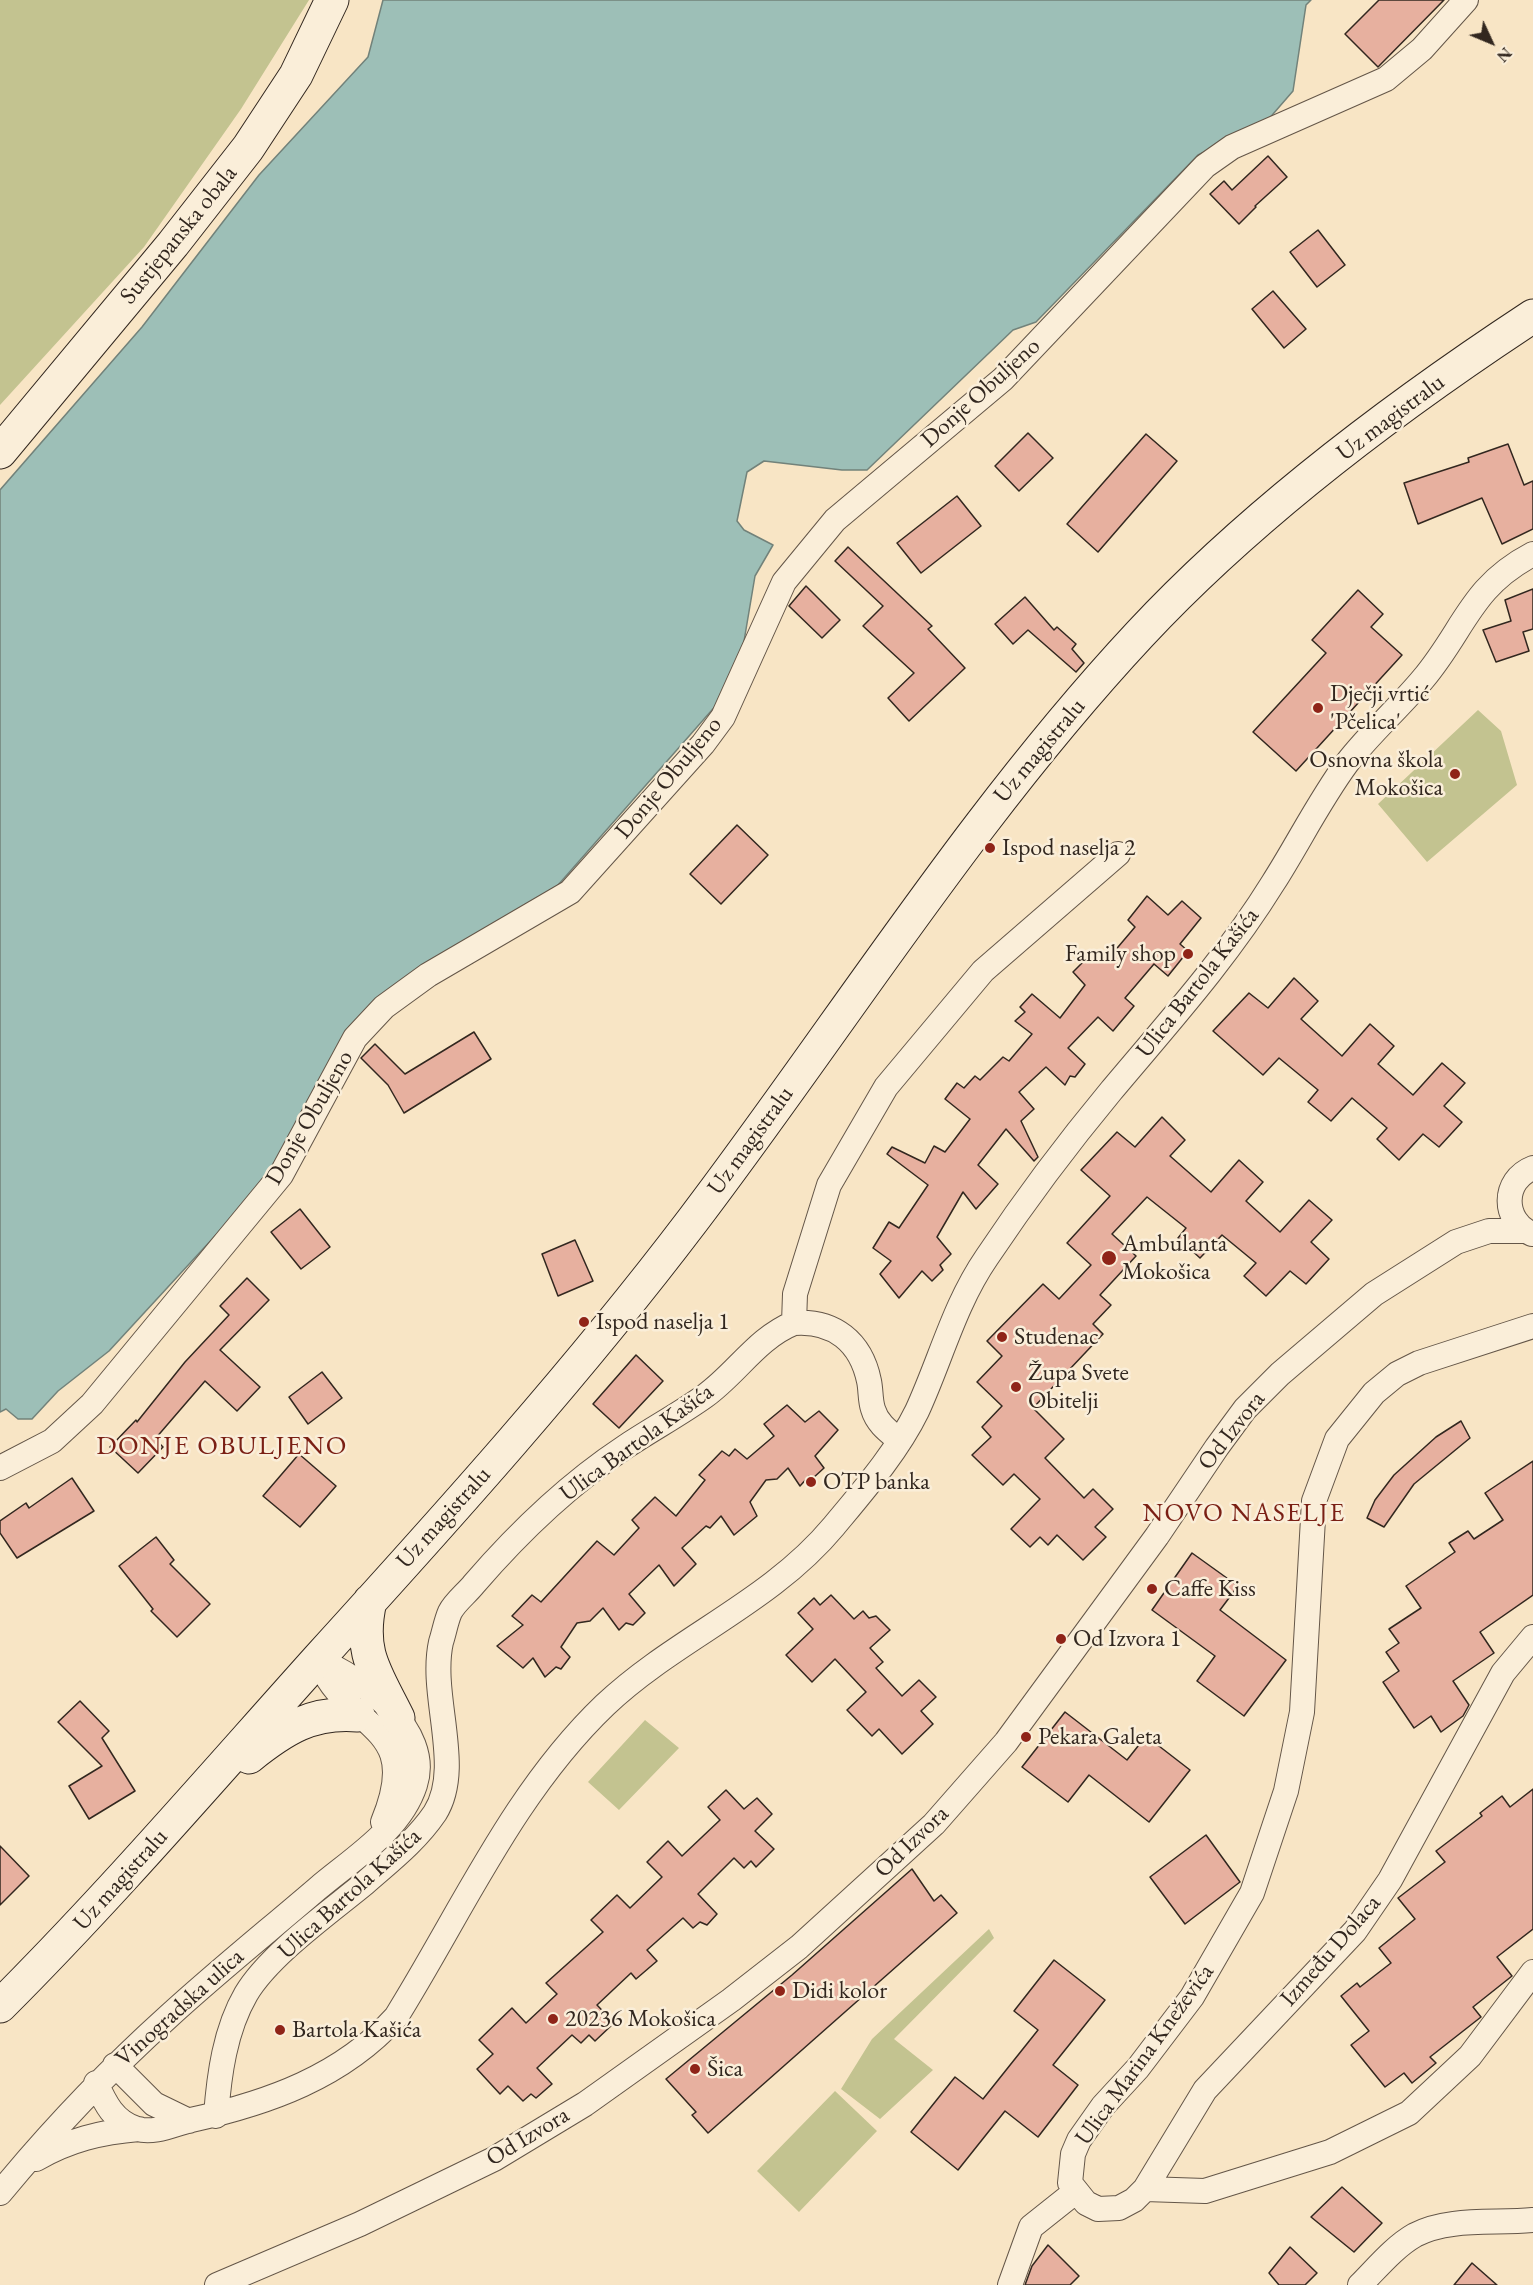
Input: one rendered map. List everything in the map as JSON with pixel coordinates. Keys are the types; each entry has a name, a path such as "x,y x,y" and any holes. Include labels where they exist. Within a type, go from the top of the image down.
{"main road":[{"name":"Sustjepanska obala","path":"0,452 173,244 248,148 296,75 332,0"},
{"name":"Uz magistralu","path":"0,2006 110,1894 495,1461 622,1310 722,1183 1008,787 1142,632 1244,534 1308,480 1374,429 1533,316"},
{"path":"370,1601 365,1623 368,1656 398,1718"},
{"path":"191,1802 267,1743 292,1727 316,1717 336,1713 358,1715"}],"street":[{"name":"Donje Obuljeno","path":"0,1468 52,1441 92,1404 281,1175 356,1038 384,1007 428,975 570,892 695,753 723,717 784,582 835,520 1003,379 1205,166 1232,147 1386,79 1422,49 1461,6"},
{"name":"Ulica Bartola Kašića","path":"21,2168 55,2148 87,2136 166,2128 216,2116 304,2085 332,2071 376,2040 407,2000 525,1800 563,1748 636,1678 758,1597 811,1552 866,1486 917,1410 962,1298 985,1259 1053,1163 1207,979 1257,909 1345,767 1423,680 1475,599 1503,571 1533,554"},
{"path":"899,1440 880,1424 873,1408 864,1361 855,1346 839,1332 825,1325 810,1322 794,1323 795,1294 829,1185 886,1087 983,971 1118,854"},
{"name":"Od Izvora","path":"217,2285 360,2224 494,2159 585,2104 731,2000 799,1947 934,1824 1006,1742 1150,1545 1245,1409 1280,1374 1374,1294 1468,1236 1488,1218 1518,1177 1533,1168"},
{"path":"1512,1186 1509,1206 1512,1216 1529,1232"},
{"name":"Od Izvora","path":"1468,1236 1506,1230 1529,1232"},
{"name":"Ulica Bartola Kašića","path":"216,2116 227,2039 246,1994 274,1960 397,1856 424,1830 437,1808 446,1786 446,1748 436,1678 441,1644 451,1611 490,1566 550,1506 623,1448 707,1395 777,1330 794,1323"},
{"name":"Ulica Marina Kneževića","path":"1075,2192 1070,2183 1070,2169 1079,2140 1103,2106 1138,2068 1192,1997 1252,1893 1271,1840 1286,1791 1302,1712 1307,1667 1314,1501 1337,1439 1374,1392 1397,1374 1419,1363 1533,1326"},
{"name":"Između Dolaca","path":"1075,2192 1086,2203 1098,2209 1119,2208 1134,2200 1145,2189 1205,2090 1240,2050 1312,1978 1354,1931 1378,1897 1425,1818 1503,1672 1533,1637"},
{"name":"Vinogradska ulica","path":"318,1660 332,1688 387,1741 396,1761 392,1801 375,1840"},
{"name":"Vinogradska ulica","path":"0,2193 96,2083 170,2014 375,1840 405,1807 416,1783 417,1756 409,1731 398,1718 348,1674 318,1660"},
{"path":"1145,2189 1205,2191 1330,2152 1409,2114 1470,2056 1533,1971"},
{"path":"115,2065 154,2104 189,2121"},
{"path":"96,2083 112,2113 124,2123 139,2129"},
{"path":"1010,2285 1031,2227 1075,2192"},
{"path":"1360,2285 1396,2249 1413,2236 1430,2229 1456,2224 1533,2220"}],"green space":[{"path":"0,0 309,0 241,109 144,247 0,405"},
{"path":"1478,710 1501,731 1517,785 1427,862 1378,804"},
{"path":"645,1720 679,1748 619,1810 588,1782"},
{"path":"989,1929 994,1938 894,2039 933,2070 880,2119 841,2089 872,2039"},
{"path":"835,2091 877,2131 799,2212 757,2171"}],"water":[{"path":"383,0 1311,0 1306,5 1293,91 1267,121 1198,155 1036,322 1013,330 867,470 842,470 764,461 747,472 737,521 744,530 773,545 755,576 741,659 719,702 544,901 379,1001 273,1173 109,1351 58,1391 32,1419 18,1419 6,1409 0,1412 0,490 142,327 259,175 368,57"}],"building":[{"path":"1379,0 1444,0 1378,67 1345,34"},
{"path":"1268,156 1287,177 1239,224 1210,194 1224,181 1232,190"},
{"path":"1318,230 1345,265 1317,287 1290,252"},
{"path":"1273,291 1306,329 1284,348 1252,309"},
{"path":"1028,433 1053,458 1019,491 995,466"},
{"path":"1146,434 1177,461 1098,552 1067,524"},
{"path":"1508,444 1524,485 1533,481 1533,529 1502,544 1482,498 1418,524 1404,483 1469,462 1468,458"},
{"path":"957,496 981,526 921,573 897,543"},
{"path":"848,547 932,626 928,629 965,668 909,721 888,698 914,673 863,626 883,606 835,561"},
{"path":"806,586 840,620 822,638 789,606"},
{"path":"1533,589 1533,629 1523,632 1529,651 1496,662 1483,630 1511,621 1505,600"},
{"path":"1358,590 1383,614 1371,627 1402,655 1296,771 1253,732 1326,653 1312,640"},
{"path":"1025,597 1054,630 1057,627 1076,644 1072,649 1084,663 1076,672 1028,630 1013,644 995,624"},
{"path":"737,825 768,855 721,904 690,874"},
{"path":"1147,896 1168,915 1182,901 1201,918 1180,944 1188,951 1168,976 1154,964 1125,998 1134,1006 1113,1031 1098,1017 1068,1048 1085,1064 1075,1077 1070,1076 1065,1085 1046,1067 1019,1092 1034,1109 1021,1121 1038,1157 1034,1161 1006,1129 978,1165 998,1184 976,1209 963,1192 937,1237 951,1254 940,1265 943,1270 932,1281 922,1271 899,1298 880,1274 891,1261 873,1248 889,1222 899,1228 928,1185 887,1154 892,1147 925,1163 934,1146 945,1152 970,1119 945,1099 957,1083 964,1088 975,1076 980,1080 1003,1057 1009,1061 1032,1034 1015,1021 1025,1012 1020,1007 1032,994 1060,1018 1085,985 1073,972 1094,951 1107,960 1135,927 1128,920"},
{"path":"1294,978 1318,1001 1301,1019 1342,1056 1370,1024 1394,1046 1378,1064 1413,1095 1442,1063 1465,1083 1444,1106 1462,1122 1439,1147 1423,1134 1399,1160 1377,1139 1387,1128 1352,1098 1331,1121 1308,1102 1318,1090 1279,1058 1263,1075 1213,1031 1249,993 1268,1008"},
{"path":"474,1032 491,1059 404,1113 388,1085 361,1058 375,1044 405,1074"},
{"path":"1162,1117 1185,1140 1170,1156 1211,1192 1239,1160 1263,1182 1246,1201 1280,1232 1309,1200 1332,1220 1311,1242 1329,1259 1306,1284 1290,1271 1266,1296 1244,1276 1256,1263 1222,1235 1200,1258 1178,1238 1186,1228 1147,1197 1112,1234 1136,1256 1100,1295 1111,1305 1093,1324 1103,1334 1033,1408 1064,1439 1045,1458 1084,1498 1093,1489 1113,1509 1095,1527 1106,1537 1083,1560 1057,1535 1048,1545 1040,1537 1030,1547 1011,1529 1040,1499 1014,1474 1003,1485 972,1455 991,1437 982,1427 1002,1406 977,1382 1002,1356 987,1341 1043,1284 1059,1299 1091,1265 1067,1243 1110,1196 1081,1170 1117,1132 1135,1147"},
{"path":"300,1209 330,1247 301,1269 271,1232"},
{"path":"575,1240 593,1281 558,1296 542,1254"},
{"path":"247,1278 269,1300 220,1350 260,1387 237,1411 205,1381 155,1439 163,1447 138,1473 110,1447 136,1420 137,1422 185,1362 229,1315 220,1306"},
{"path":"636,1355 663,1381 619,1428 593,1404"},
{"path":"322,1372 342,1398 308,1424 289,1397"},
{"path":"787,1405 805,1422 819,1411 838,1430 815,1456 824,1468 812,1479 809,1476 800,1486 788,1468 777,1479 766,1480 750,1502 757,1516 734,1535 721,1516 710,1528 706,1526 682,1548 696,1564 674,1586 659,1565 629,1594 645,1613 633,1625 626,1623 619,1630 603,1608 590,1621 577,1623 561,1647 570,1657 561,1669 556,1667 545,1677 533,1658 523,1668 497,1646 523,1625 512,1616 532,1595 541,1602 597,1541 614,1555 639,1528 632,1520 655,1497 676,1516 705,1480 699,1475 722,1451 729,1456 735,1449 747,1459 774,1436 764,1424"},
{"path":"1461,1421 1470,1438 1414,1484 1384,1527 1367,1518 1375,1500 1394,1475 1436,1437"},
{"path":"299,1454 336,1486 300,1527 263,1496"},
{"path":"1533,1461 1533,1595 1480,1632 1494,1653 1453,1681 1469,1705 1463,1716 1441,1732 1431,1716 1414,1728 1383,1682 1399,1671 1386,1652 1399,1643 1389,1629 1421,1608 1406,1586 1455,1552 1449,1543 1468,1531 1474,1539 1503,1520 1485,1493"},
{"path":"72,1478 94,1511 17,1558 0,1533 0,1521 26,1503 29,1508"},
{"path":"156,1537 174,1560 170,1564 210,1604 177,1637 151,1611 153,1609 119,1566"},
{"path":"1192,1553 1238,1586 1220,1610 1286,1660 1244,1716 1197,1681 1215,1656 1152,1610"},
{"path":"831,1595 854,1619 863,1611 869,1618 876,1616 890,1630 870,1648 883,1662 876,1668 902,1696 919,1680 936,1697 921,1711 933,1724 902,1754 879,1729 872,1736 847,1710 866,1692 835,1659 812,1682 786,1655 813,1629 798,1613 814,1598 820,1605"},
{"path":"80,1701 109,1731 102,1738 135,1791 89,1819 69,1786 102,1766 58,1722"},
{"path":"1065,1712 1127,1760 1146,1736 1190,1770 1149,1822 1089,1775 1068,1802 1022,1767"},
{"path":"1533,1789 1533,1929 1497,1957 1512,1976 1473,2007 1481,2017 1430,2057 1436,2063 1412,2083 1404,2073 1385,2087 1351,2045 1369,2031 1341,1996 1357,1983 1360,1987 1391,1963 1379,1948 1415,1919 1398,1898 1445,1862 1436,1851 1482,1816 1480,1813 1502,1796 1510,1807"},
{"path":"726,1790 744,1809 757,1798 772,1814 755,1831 774,1849 756,1867 751,1861 744,1868 734,1858 698,1894 717,1914 707,1925 700,1922 693,1928 683,1918 647,1950 657,1961 636,1979 631,1973 597,2005 614,2023 595,2041 589,2035 581,2043 572,2035 537,2068 552,2084 536,2098 531,2094 523,2101 508,2086 500,2094 477,2069 493,2054 479,2040 512,2008 526,2023 557,1994 546,1983 603,1932 591,1920 617,1895 630,1908 662,1877 647,1862 668,1841 682,1856 720,1820 708,1807"},
{"path":"1206,1835 1240,1882 1185,1924 1150,1877"},
{"path":"0,1846 29,1876 0,1905"},
{"path":"912,1869 934,1901 941,1895 957,1913 708,2133 692,2115 696,2112 666,2079 792,1975"},
{"path":"1054,1960 1105,2000 1053,2065 1078,2085 1038,2137 1005,2111 958,2170 911,2132 955,2077 983,2099 1038,2030 1014,2011"},
{"path":"1342,2187 1382,2223 1354,2252 1311,2217"},
{"path":"1048,2245 1079,2276 1070,2285 1025,2285 1032,2266"},
{"path":"1290,2247 1317,2273 1305,2285 1279,2285 1269,2273"},
{"path":"1472,2263 1497,2285 1454,2285"}],"place":[{"name":"Dječji vrtić 'Pčelica'","path":"1318,708"},
{"name":"Osnovna škola Mokošica","path":"1455,774"},
{"name":"Ispod naselja 2","path":"990,848"},
{"name":"Family shop","path":"1188,954"},
{"name":"Ambulanta Mokošica","path":"1109,1258"},
{"name":"Ispod naselja 1","path":"584,1322"},
{"name":"Studenac","path":"1002,1337"},
{"name":"Župa Svete Obitelji","path":"1016,1387"},
{"name":"OTP banka","path":"811,1482"},
{"name":"Caffe Kiss","path":"1152,1589"},
{"name":"Od Izvora 1","path":"1061,1639"},
{"name":"Pekara Galeta","path":"1026,1737"},
{"name":"Didi kolor","path":"780,1991"},
{"name":"20236 Mokošica","path":"553,2019"},
{"name":"Bartola Kašića","path":"280,2030"},
{"name":"Šica","path":"695,2069"}],"district":[{"name":"DONJE OBULJENO","path":"222,1447"},
{"name":"NOVO NASELJE","path":"1244,1514"}]}
